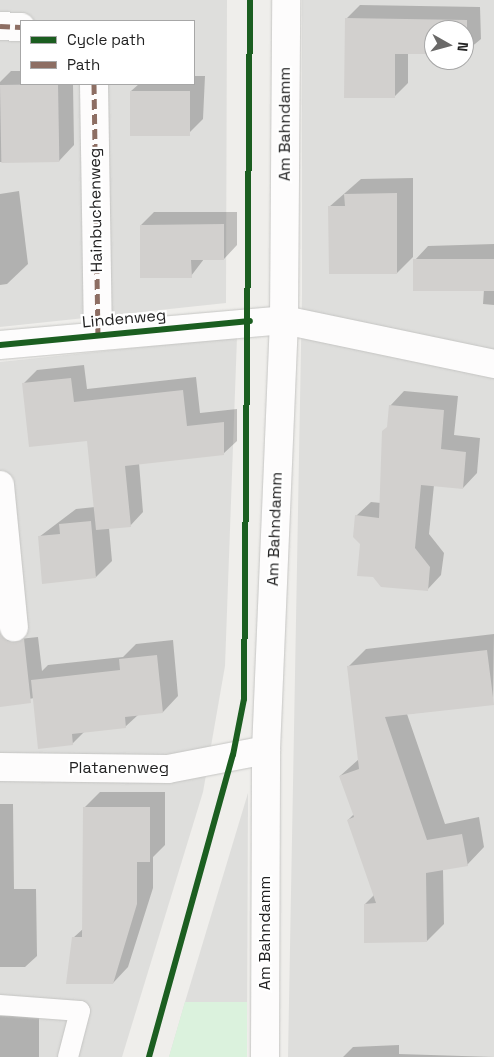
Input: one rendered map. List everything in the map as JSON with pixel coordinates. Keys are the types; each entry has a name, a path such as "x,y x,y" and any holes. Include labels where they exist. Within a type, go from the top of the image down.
{"street":[{"name":"Am Bahndamm","path":"265,1057 266,750 284,320 286,0"},
{"path":"0,26 20,27"},
{"name":"Hainbuchenweg","path":"94,85 98,335"},
{"name":"Lindenweg","path":"0,345 284,320 494,364"},
{"path":"0,485 14,627"},
{"name":"Platanenweg","path":"0,767 168,769 266,750"}],"lane":[{"path":"0,1005 80,1011 68,1057"}],"shaded area":[{"path":"0,0 227,0 226,303 0,327"},
{"path":"302,0 494,0 494,1057 288,1057 302,293"},
{"path":"237,337 225,666 203,792 122,1057 0,1057 0,362"},
{"path":"248,793 247,1057 169,1057 185,1002"}],"green space":[{"path":"185,1002 247,1002 247,1057 169,1057"}],"building":[{"path":"345,18 467,20 424,20 424,54 395,54 395,98 344,98"},
{"path":"0,85 58,85 59,162 1,163"},
{"path":"130,91 190,91 190,136 130,136"},
{"path":"397,193 397,274 329,274 328,206 345,206 344,194"},
{"path":"224,224 224,260 191,260 192,278 140,278 140,225"},
{"path":"413,259 494,259 494,291 413,291"},
{"path":"71,378 74,402 183,390 187,426 224,422 224,455 125,466 131,527 96,530 87,441 29,447 22,383"},
{"path":"389,405 444,410 441,449 466,452 463,489 421,485 415,548 430,567 428,591 381,587 373,577 357,576 360,544 353,537 355,515 379,518 382,431 387,427"},
{"path":"91,521 96,578 42,584 38,536 60,534 59,524"},
{"path":"0,633 8,641 24,639 31,703 0,707"},
{"path":"487,650 494,705 385,717 427,840 462,834 468,866 426,873 427,942 364,943 364,904 376,903 347,820 354,817 339,776 359,769 347,666"},
{"path":"157,655 163,713 125,717 126,728 72,734 73,745 38,749 31,680 120,670 119,659"},
{"path":"83,807 150,807 150,862 137,862 137,904 113,984 66,984 72,937 82,937"}],"marked path":[{"path":"0,26 20,27"},
{"path":"94,85 98,335"}],"cycle path":[{"path":"149,1057 233,755 244,699 250,0"},
{"path":"0,345 250,321"}]}
